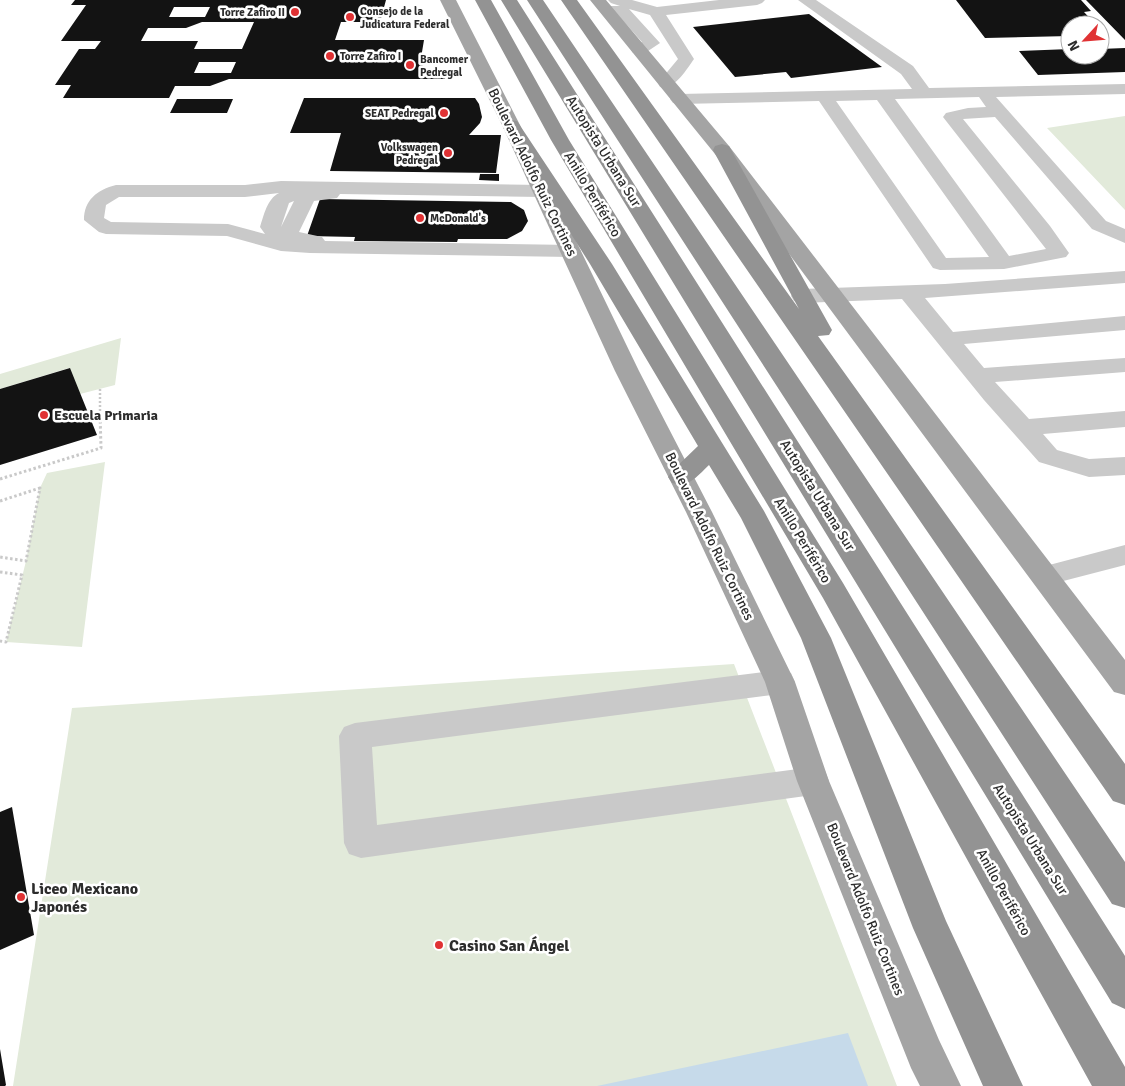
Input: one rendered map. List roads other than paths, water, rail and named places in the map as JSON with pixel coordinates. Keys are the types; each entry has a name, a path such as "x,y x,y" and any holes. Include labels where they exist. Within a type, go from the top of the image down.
{"highway":[{"name":"Anillo Periférico","path":"483,0 560,140 834,591 1114,1086"},
{"name":"Autopista Urbana Sur","path":"509,0 1125,990"},
{"name":"Autopista Urbana Sur","path":"535,0 1125,892"},
{"path":"569,0 1125,791"},
{"path":"512,125 577,244 711,448 754,518 816,638 931,928 1003,1086"},
{"path":"560,140 577,244"},
{"path":"722,150 886,450"},
{"path":"682,477 711,448"}],"main road":[{"name":"Boulevard Adolfo Ruiz Cortines","path":"448,0 512,125 541,191 577,244 626,370 682,477 780,682 813,781 925,1054 941,1086"},
{"path":"606,3 639,50 722,150 1125,683"}],"lane":[{"path":"606,3 656,12 757,0"},
{"path":"806,0 907,70 926,94"},
{"path":"656,12 686,59 673,91 824,96 1125,89"},
{"path":"980,92 1000,111 1098,225 1125,237"},
{"path":"882,94 1004,263"},
{"path":"824,96 940,264 1004,263 1059,253 1043,230 952,117 968,113 1000,111"},
{"path":"541,191 281,187 245,191 116,191 98,202 93,215 94,220 106,228 228,230 280,245 360,248 577,244"},
{"path":"360,248 339,242 298,241 278,235 270,227 278,202 288,195 392,194 421,190"},
{"path":"228,230 238,226 254,213 256,203 253,196 245,191"},
{"path":"802,296 910,292 1125,277"},
{"path":"910,292 978,376 1048,456 1088,468 1125,466"},
{"path":"947,339 1125,323"},
{"path":"978,376 1125,365"},
{"path":"1023,428 1125,419"},
{"path":"1044,576 1125,555"},
{"path":"780,682 355,736 360,843 813,781"}],"water":[{"path":"848,1033 868,1086 597,1086"}],"place":[{"name":"Torre Zafiro II","path":"295,12"},
{"name":"Consejo de la Judicatura Federal","path":"350,17"},
{"name":"Torre Zafiro I","path":"330,56"},
{"name":"Bancomer Pedregal","path":"410,65"},
{"name":"SEAT Pedregal","path":"444,113"},
{"name":"Volkswagen Pedregal","path":"448,153"},
{"name":"McDonald's","path":"420,218"},
{"name":"Escuela Primaria","path":"44,415"},
{"name":"Liceo Mexicano Japonés","path":"21,897"},
{"name":"Casino San Ángel","path":"439,945"}]}
